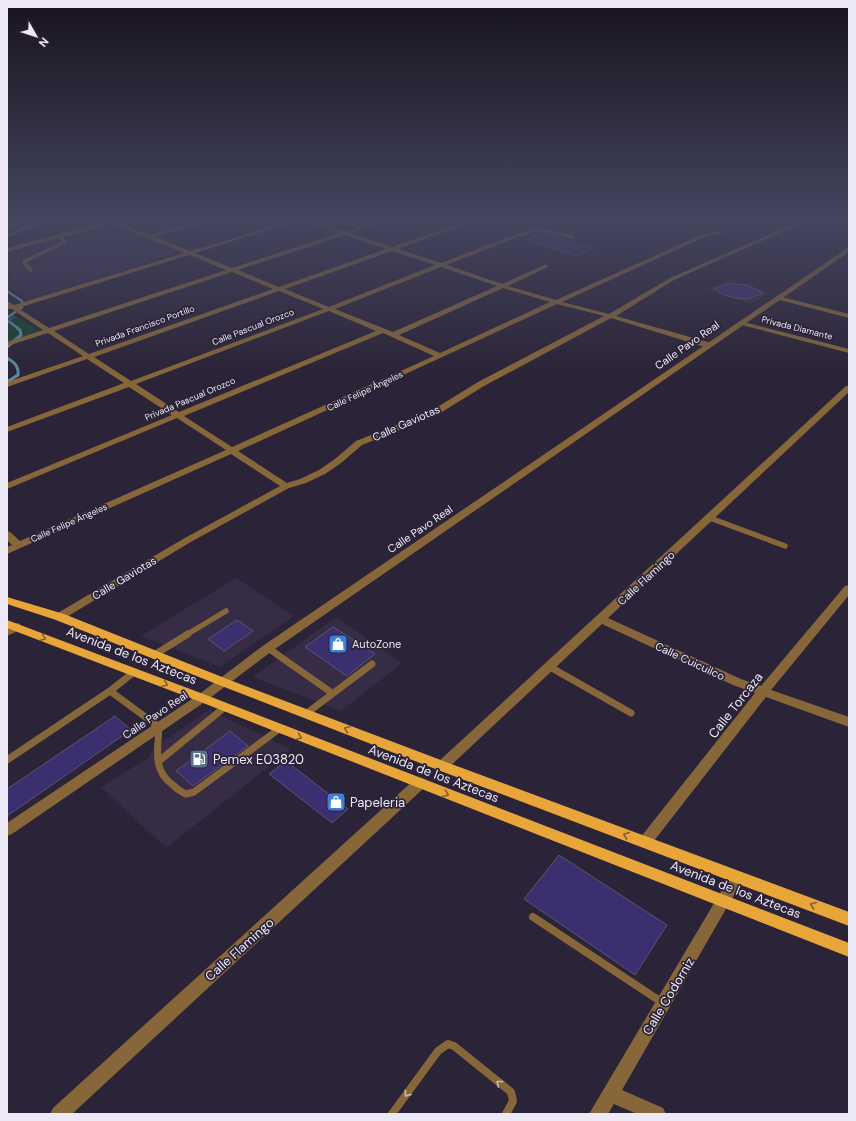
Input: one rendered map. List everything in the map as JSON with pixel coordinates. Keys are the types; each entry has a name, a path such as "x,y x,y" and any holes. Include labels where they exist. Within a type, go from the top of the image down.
{"main road":[{"name":"Avenida de los Aztecas","path":"7,600 60,617 223,682 442,766 849,919"},
{"name":"Avenida de los Aztecas","path":"10,628 202,698 849,950"}],"street":[{"path":"9,306 119,273"},
{"path":"7,344 222,273"},
{"path":"240,273 393,335 440,356"},
{"name":"Privada Francisco Portillo","path":"7,384 320,273"},
{"name":"Calle Pascual Orozco","path":"7,430 422,273"},
{"path":"464,273 555,303 610,316 708,345"},
{"path":"393,335 530,273"},
{"name":"Calle Felipe Ángeles","path":"7,551 440,356 619,273"},
{"name":"Calle Gaviotas","path":"60,617 186,541 286,486 304,481 322,472 338,461 359,443 434,413 481,384 610,316 684,273"},
{"name":"Calle Pavo Real","path":"7,830 202,698 268,648 814,273"},
{"path":"778,298 849,316"},
{"path":"9,306 50,330 177,416 286,486"},
{"name":"Privada Diamante","path":"740,323 849,351"},
{"name":"Privada Pascual Orozco","path":"7,486 382,331"},
{"name":"Calle Flamingo","path":"442,766 849,388"},
{"path":"7,534 19,546"},
{"name":"Calle Torcaza","path":"645,842 763,692 849,588"},
{"name":"Calle Cuicuilco","path":"601,619 709,671 763,692 849,722"},
{"name":"Calle Flamingo","path":"58,1114 420,783"},
{"name":"Calle Codorniz","path":"598,1114 725,901 737,877"},
{"path":"610,1094 656,1114"}],"lane":[{"path":"710,518 785,546"},
{"path":"154,655 226,611"},
{"path":"268,648 332,693"},
{"path":"307,713 372,664"},
{"path":"550,667 631,713"},
{"path":"7,760 110,691 134,672"},
{"path":"110,691 159,727 159,761 161,773 165,779 182,794 187,795 194,792 279,729"},
{"path":"159,761 225,707"},
{"path":"533,917 664,1003"},
{"path":"392,1114 438,1050 448,1044 454,1046 510,1092 513,1101 506,1114"}],"shaded area":[{"path":"10,273 115,273 27,301 7,285 7,278 13,276"},
{"path":"729,279 771,292 752,304 709,291"},
{"path":"236,578 294,616 220,667 141,636"},
{"path":"336,617 402,663 341,711 253,677"},
{"path":"209,710 291,749 166,848 101,787 148,758 155,747"}],"green space":[{"path":"8,311 40,331 7,342"}],"building":[{"path":"728,284 747,285 763,293 748,299 736,298 724,295 714,288"},
{"path":"237,620 253,631 224,651 208,639"},
{"path":"333,627 375,654 347,676 305,647"},
{"path":"115,716 131,730 7,816 7,789"},
{"path":"230,731 248,746 193,786 176,771"},
{"path":"286,761 348,809 332,823 269,774"},
{"path":"559,855 667,925 635,975 524,899"}],"waterway":[{"path":"7,291 22,301 22,307 7,318"},
{"path":"7,320 19,329"},
{"path":"7,347 21,335 20,330 17,328"},
{"path":"7,358 12,361 18,369 18,375 7,382"}],"place":[{"name":"AutoZone","path":"338,644"},
{"name":"Pemex E03820","path":"199,759"},
{"name":"Papeleria","path":"336,802"}]}
